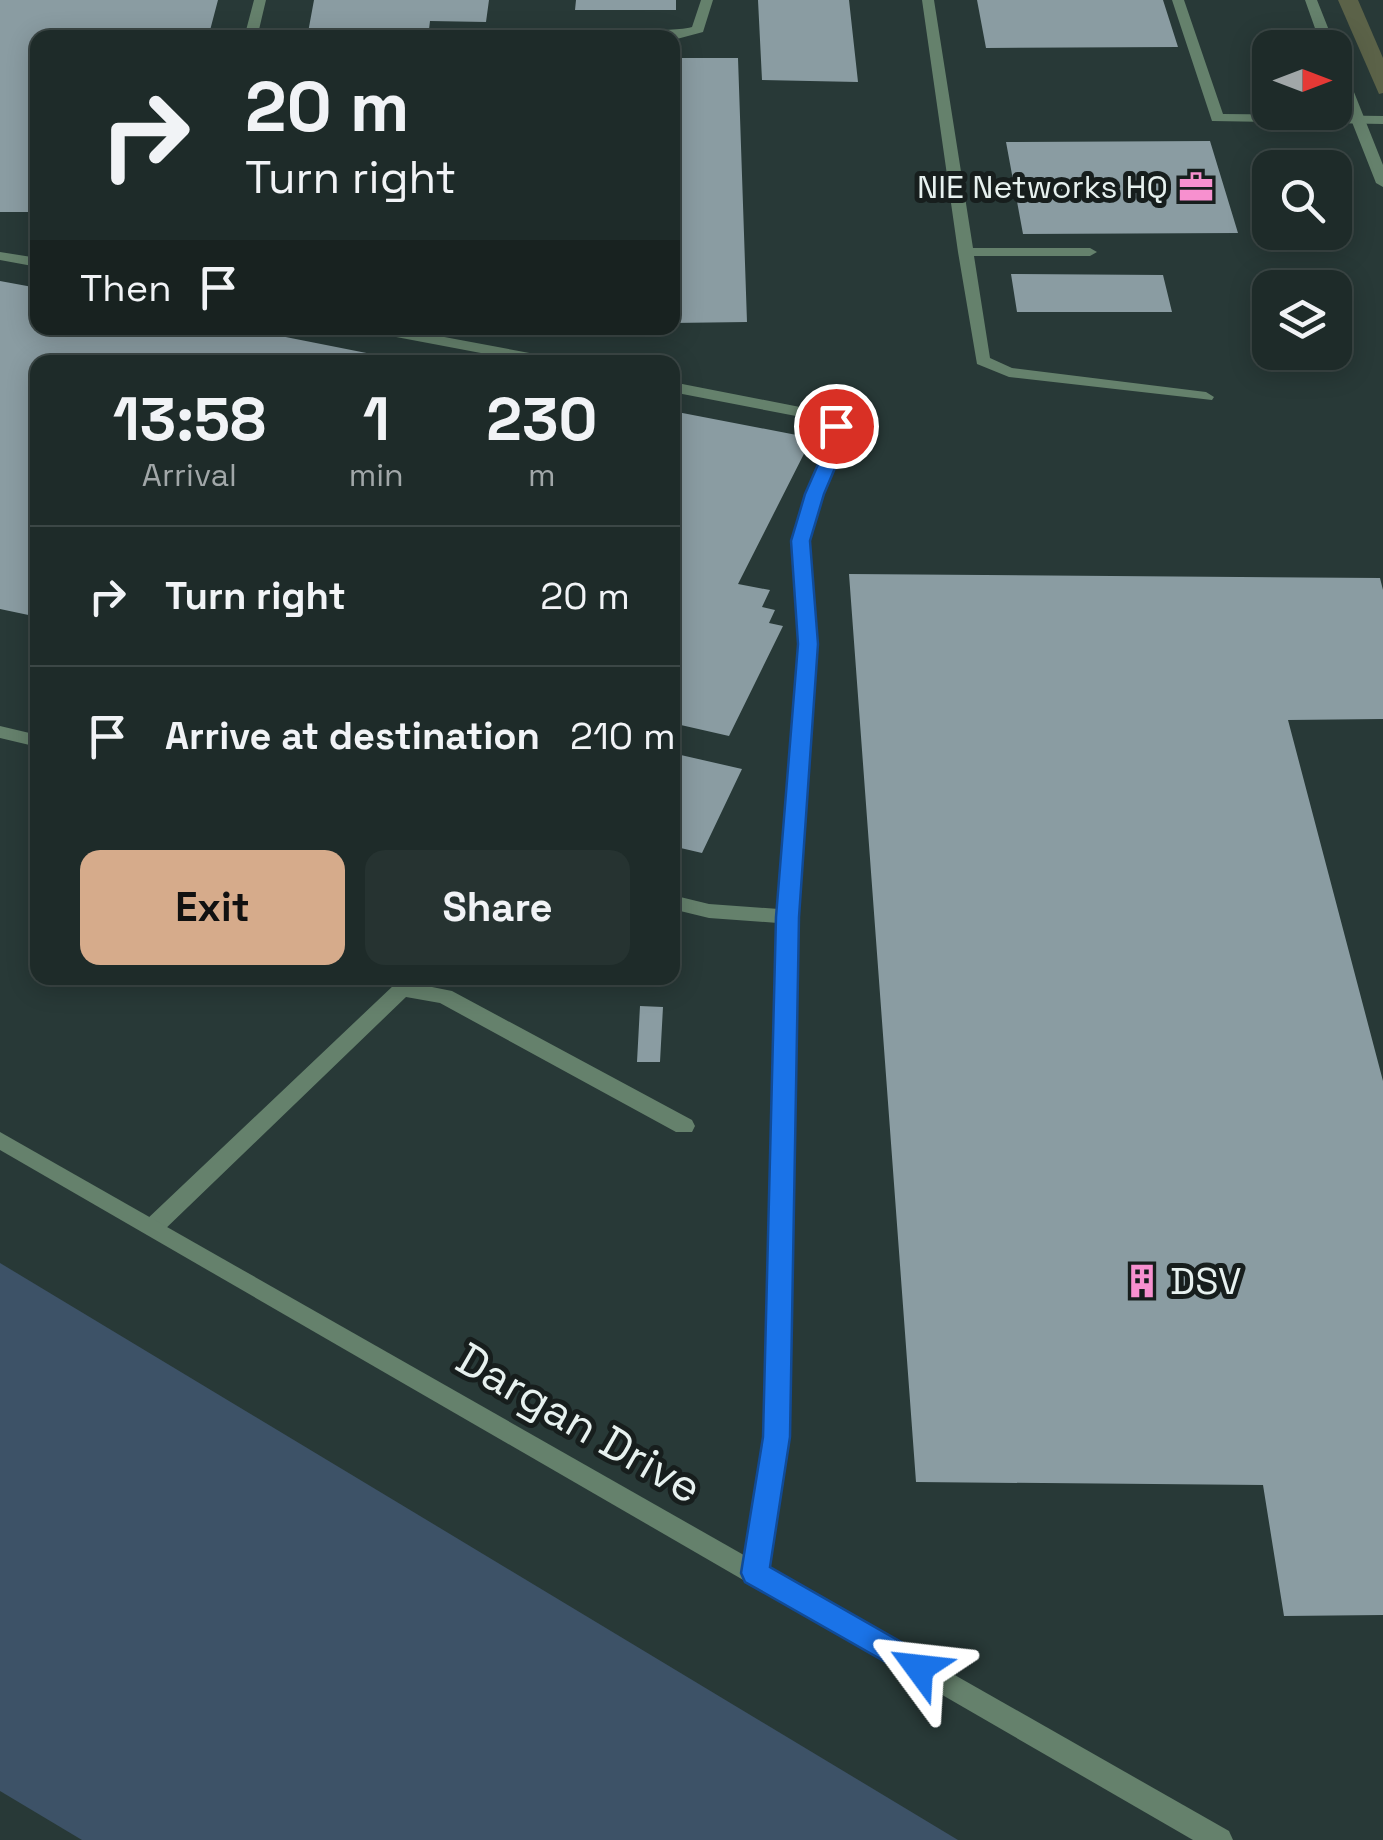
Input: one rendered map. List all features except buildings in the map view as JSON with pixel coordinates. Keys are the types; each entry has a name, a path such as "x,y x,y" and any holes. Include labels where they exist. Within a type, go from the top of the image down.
{"street":[{"path":"252,30 260,0"},
{"path":"680,34 698,29 707,0"},
{"path":"928,0 980,354 992,368 1206,398"},
{"path":"1178,0 1217,118 1382,118"},
{"path":"1311,0 1323,30"},
{"path":"1352,106 1383,183"},
{"path":"965,252 1090,252"},
{"path":"0,256 30,262"},
{"path":"410,335 515,355"},
{"path":"680,388 800,412 836,426 840,435 814,494 801,541 808,644 788,917 777,1437 755,1573"},
{"path":"0,732 30,740"},
{"path":"680,904 708,911 788,917"},
{"path":"153,1228 402,988 445,996 684,1126"},
{"name":"Dargan Drive","path":"0,1140 1219,1840"}],"green space":[{"path":"1338,0 1358,0 1383,58 1383,93 1379,94"}],"water":[{"path":"0,1263 958,1840 82,1840 0,1791"}],"place":[{"name":"NIE Networks HQ","path":"1196,187"},
{"name":"DSV","path":"1142,1281"}],"route":[{"path":"836,426 840,435 814,494 801,541 808,644 788,917 777,1437 755,1573 919,1668"}]}
